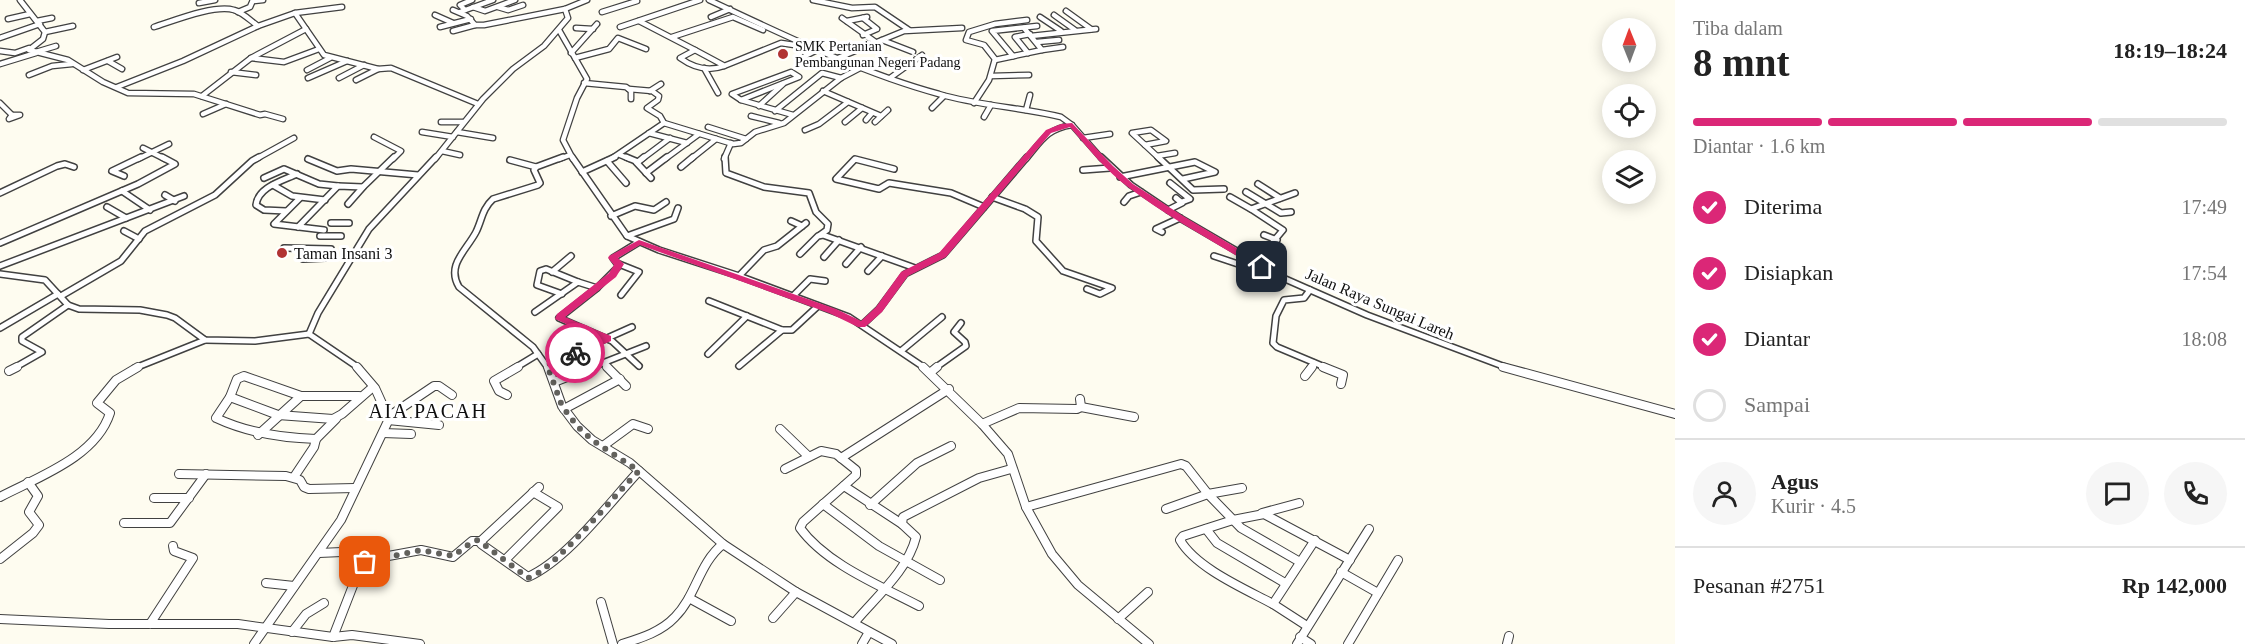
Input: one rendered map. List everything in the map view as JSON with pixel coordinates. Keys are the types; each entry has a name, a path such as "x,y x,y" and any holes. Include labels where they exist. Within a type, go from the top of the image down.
{"street":[{"path":"0,51 12,53 29,48 43,39 45,32 30,14 28,6 20,0"},
{"path":"199,3 215,0"},
{"path":"154,27 225,10 238,12 250,7 253,1 263,0"},
{"path":"472,0 460,5 475,25"},
{"path":"453,10 463,11 493,0"},
{"path":"473,7 483,11 515,0 523,4 508,10 498,6"},
{"path":"453,31 565,9 587,0"},
{"path":"620,27 700,0"},
{"name":"Jalan Raya Sungai Lareh","path":"711,0 814,50 890,78 944,96 974,103 1055,115 1072,125 1110,168 1141,192 1251,261 1310,290 1490,363 1675,414"},
{"path":"813,0 833,5 878,8 909,30"},
{"path":"602,12 637,1"},
{"path":"117,87 183,62 258,26 295,13 342,7"},
{"path":"309,334 318,313 364,235 442,151 478,104 513,69 544,46 568,21 565,9"},
{"path":"711,17 730,9"},
{"path":"1028,53 1015,37 1094,29 1066,11"},
{"path":"238,12 258,26"},
{"path":"295,13 324,55 378,69"},
{"path":"8,19 30,14"},
{"path":"435,15 454,23"},
{"path":"1054,15 1076,30"},
{"path":"672,38 733,17 763,30"},
{"path":"863,35 877,29 865,17 845,20 863,35 913,52"},
{"path":"1040,17 1061,32"},
{"path":"0,38 52,18"},
{"path":"995,60 984,45 966,39 971,31 1026,19 1046,34"},
{"path":"440,27 471,20"},
{"path":"639,21 724,66"},
{"path":"573,55 597,24"},
{"path":"995,24 1000,30"},
{"path":"45,32 73,26"},
{"path":"1013,56 992,32 1037,26"},
{"path":"576,28 593,29"},
{"path":"837,58 909,30 962,28"},
{"path":"1024,28 1042,50"},
{"path":"202,96 230,71 250,58 306,29"},
{"path":"559,30 587,79 563,140 570,155 627,236 793,296 862,325 931,372 950,389 1008,454 1011,469 1026,507 1052,554 1078,585 1149,644"},
{"path":"573,55 608,50 617,38 646,49"},
{"path":"669,44 677,40"},
{"path":"1037,42 1059,40"},
{"path":"628,50 631,43"},
{"path":"695,50 680,57 689,65 718,69 784,43 793,43 814,50"},
{"path":"0,64 56,46"},
{"path":"995,60 1063,47"},
{"path":"29,48 36,53 63,58 103,82 136,94 190,93 260,115 266,114 283,119"},
{"path":"250,58 284,62 319,49"},
{"path":"805,56 814,50"},
{"path":"890,78 922,56"},
{"path":"83,70 117,57"},
{"path":"307,70 331,57"},
{"path":"974,103 991,76 995,60"},
{"path":"108,61 122,69"},
{"path":"308,78 348,61"},
{"path":"29,75 52,66 72,64"},
{"path":"339,78 364,64"},
{"path":"584,83 618,85 629,89 650,91 660,97 647,108 660,116 664,123 716,140 741,143 755,132 781,124 841,78 862,67"},
{"path":"356,80 378,69 391,68 478,104"},
{"path":"704,68 718,93"},
{"path":"230,71 256,75"},
{"path":"741,100 798,76 787,72 732,93 741,100 793,115"},
{"path":"775,111 822,73 841,78"},
{"path":"991,76 1029,75"},
{"path":"760,82 771,88"},
{"path":"650,91 661,84"},
{"path":"759,106 783,84"},
{"path":"629,89 631,99"},
{"path":"823,91 881,116"},
{"path":"1026,110 1030,95"},
{"path":"932,108 944,96"},
{"path":"805,130 819,124 848,102"},
{"path":"0,103 12,115"},
{"path":"203,114 226,103"},
{"path":"984,117 990,105"},
{"path":"844,122 862,108"},
{"path":"0,112 7,110"},
{"path":"875,122 888,110"},
{"path":"866,120 872,113"},
{"path":"751,116 781,124"},
{"path":"441,122 463,122"},
{"path":"582,172 597,165 605,158 621,155 664,123"},
{"path":"862,325 879,309 898,280 915,268 943,255 1049,132 1055,128 1072,125"},
{"path":"708,127 746,139"},
{"path":"1144,145 1166,141 1151,130 1132,133 1144,145 1197,191 1224,189"},
{"path":"422,132 493,138"},
{"path":"649,133 687,143"},
{"path":"646,173 699,134"},
{"path":"1083,138 1110,134"},
{"path":"348,204 402,150 384,144 374,137"},
{"path":"0,328 121,261 152,227 215,195 252,161 277,150 294,138"},
{"path":"636,162 670,138"},
{"path":"681,167 716,140"},
{"path":"731,143 724,158 723,167 726,173 764,187 809,193 816,212 828,224 827,230 800,254"},
{"path":"124,176 112,171 169,144"},
{"path":"0,243 122,191 175,164 143,148"},
{"path":"442,151 460,155"},
{"path":"1157,156 1175,153"},
{"path":"510,160 536,167 570,155"},
{"path":"621,155 636,162 651,178"},
{"path":"605,158 626,183"},
{"path":"308,159 337,171 351,169 418,176"},
{"path":"894,169 855,159 836,179 879,189 889,183 951,193 984,207"},
{"path":"1120,177 1198,162 1215,172 1183,179"},
{"path":"0,193 57,166 74,167"},
{"path":"536,167 534,170 540,183 538,185 493,199 482,209 477,229 457,259 453,272 459,287 499,317 538,354 547,365 564,409 577,426 639,471 723,544 796,592 892,644"},
{"path":"1083,170 1110,168"},
{"path":"264,178 282,169 319,184 363,187"},
{"path":"286,212 264,210 256,205 259,193 297,174"},
{"path":"1168,210 1190,199 1170,183"},
{"path":"1258,184 1280,198"},
{"path":"273,185 300,198 325,200"},
{"path":"298,227 338,186"},
{"path":"122,191 150,210"},
{"path":"1124,202 1129,196 1141,192"},
{"path":"1246,192 1283,213 1292,212"},
{"path":"1251,209 1295,193"},
{"path":"165,195 175,201"},
{"path":"0,267 24,255 52,248 184,196"},
{"path":"992,197 1025,209 1038,217 1036,241 1058,268 1112,288 1100,294 1087,289"},
{"path":"1214,256 1235,264 1251,261 1261,256 1277,240 1282,228 1230,197"},
{"path":"300,198 274,224 324,230"},
{"path":"1176,198 1182,202"},
{"path":"611,216 635,206 655,210 666,202"},
{"path":"107,207 126,218"},
{"path":"627,236 674,219 678,208"},
{"path":"1161,232 1156,230 1159,226 1180,218"},
{"path":"739,276 764,250 777,246 804,225 791,221"},
{"path":"331,223 350,223"},
{"path":"124,231 140,239"},
{"path":"820,235 861,247 915,268"},
{"path":"1264,235 1277,240"},
{"path":"320,236 341,236"},
{"path":"824,257 839,240"},
{"path":"613,258 639,242"},
{"path":"846,264 861,247"},
{"path":"284,248 331,249"},
{"path":"552,272 571,256"},
{"path":"605,256 639,272 621,295"},
{"path":"868,271 882,256"},
{"path":"303,259 325,258"},
{"path":"619,264 612,275 559,318 608,338 639,366"},
{"path":"562,294 537,285 540,271 546,269 597,288"},
{"path":"0,274 41,278 49,282 68,305 87,311 140,310 167,315 175,318 205,340"},
{"path":"793,296 813,277 825,281"},
{"path":"535,312 578,282"},
{"path":"1310,290 1304,298 1284,300 1276,311 1276,332 1273,341 1277,347 1342,375 1341,384"},
{"path":"709,301 782,330 792,330 818,306"},
{"path":"9,370 42,352 22,341 22,337 68,305"},
{"path":"708,354 747,316"},
{"path":"902,351 932,328 942,317"},
{"path":"931,372 948,357 966,346 965,342 954,332 961,323"},
{"path":"547,365 632,327"},
{"path":"739,366 782,330"},
{"path":"0,497 89,447 110,419 110,413 96,403 112,382 126,372 205,340 255,341 309,334 356,365 372,387 388,419"},
{"path":"554,382 645,346"},
{"path":"507,395 499,391 494,381 538,354"},
{"path":"604,363 626,386"},
{"path":"1305,376 1314,363"},
{"path":"316,439 258,435 216,418 230,397 237,379 249,375 301,396 359,396"},
{"path":"564,409 620,379"},
{"path":"254,644 341,519 388,419 434,386 439,386 452,395"},
{"path":"294,477 314,447 316,439 359,396 372,387"},
{"path":"841,458 950,389"},
{"path":"258,435 301,396"},
{"path":"230,397 278,415 336,419"},
{"path":"1080,399 1081,407"},
{"path":"982,424 1019,408 1077,409 1081,407 1134,417"},
{"path":"388,419 439,425"},
{"path":"603,446 633,424 648,429"},
{"path":"780,429 808,456"},
{"path":"383,433 411,434"},
{"path":"870,504 902,474 931,454 951,446"},
{"path":"785,469 826,449 841,458 857,473 803,522 800,528 843,566 919,606"},
{"path":"1026,507 1178,464 1186,466 1208,494 1241,528 1300,562"},
{"path":"902,524 903,517 956,488 989,474 1011,469"},
{"path":"481,541 481,544 524,576 528,578 537,575 576,539 639,471"},
{"path":"179,474 248,473 294,477 300,480 303,488 309,489 356,488"},
{"path":"124,523 168,524 206,474"},
{"path":"0,559 33,533 39,525 29,512 38,496 28,482"},
{"path":"844,486 902,524 916,539 904,563 855,622"},
{"path":"1166,508 1208,494 1242,488"},
{"path":"333,637 358,571 365,562 421,550 453,556 472,542 481,541 536,490 558,507 505,560"},
{"path":"154,498 189,498"},
{"path":"1299,503 1233,520 1184,536 1180,540 1184,549 1210,567 1307,626"},
{"path":"823,504 864,537 904,563 940,580"},
{"path":"1258,514 1271,517 1350,560"},
{"path":"1206,529 1216,543 1286,583"},
{"path":"1311,644 1298,641 1369,529"},
{"path":"1273,604 1315,540"},
{"path":"622,644 668,624 689,598 711,555 723,544"},
{"path":"150,624 193,558 174,550 173,546"},
{"path":"319,553 342,552"},
{"path":"1347,644 1398,560"},
{"path":"1341,572 1378,593"},
{"path":"266,583 294,586"},
{"path":"773,618 796,592"},
{"path":"1118,619 1148,592"},
{"path":"689,598 731,621"},
{"path":"601,602 613,644"},
{"path":"292,632 306,614 324,603"},
{"path":"0,619 109,624 238,624 333,637 352,635 420,644"},
{"path":"861,644 869,632"}],"way so far":[{"path":"365,562 421,550 453,556 458,555 467,545 478,540 528,578 537,575 576,539 639,471 592,440 577,426 562,406 547,365 575,353"}],"place":[{"name":"SMK Pertanian Pembangunan Negeri Padang","path":"783,54"},
{"name":"Taman Insani 3","path":"282,253"}],"district":[{"name":"AIA PACAH","path":"428,411"}],"route":[{"path":"575,353 608,338 560,319 560,316 612,275 619,266 613,258 639,242 739,276 849,317 862,325 879,309 898,280 915,268 943,255 1049,132 1064,125 1072,125 1110,168 1131,185 1180,218 1262,267"}]}
